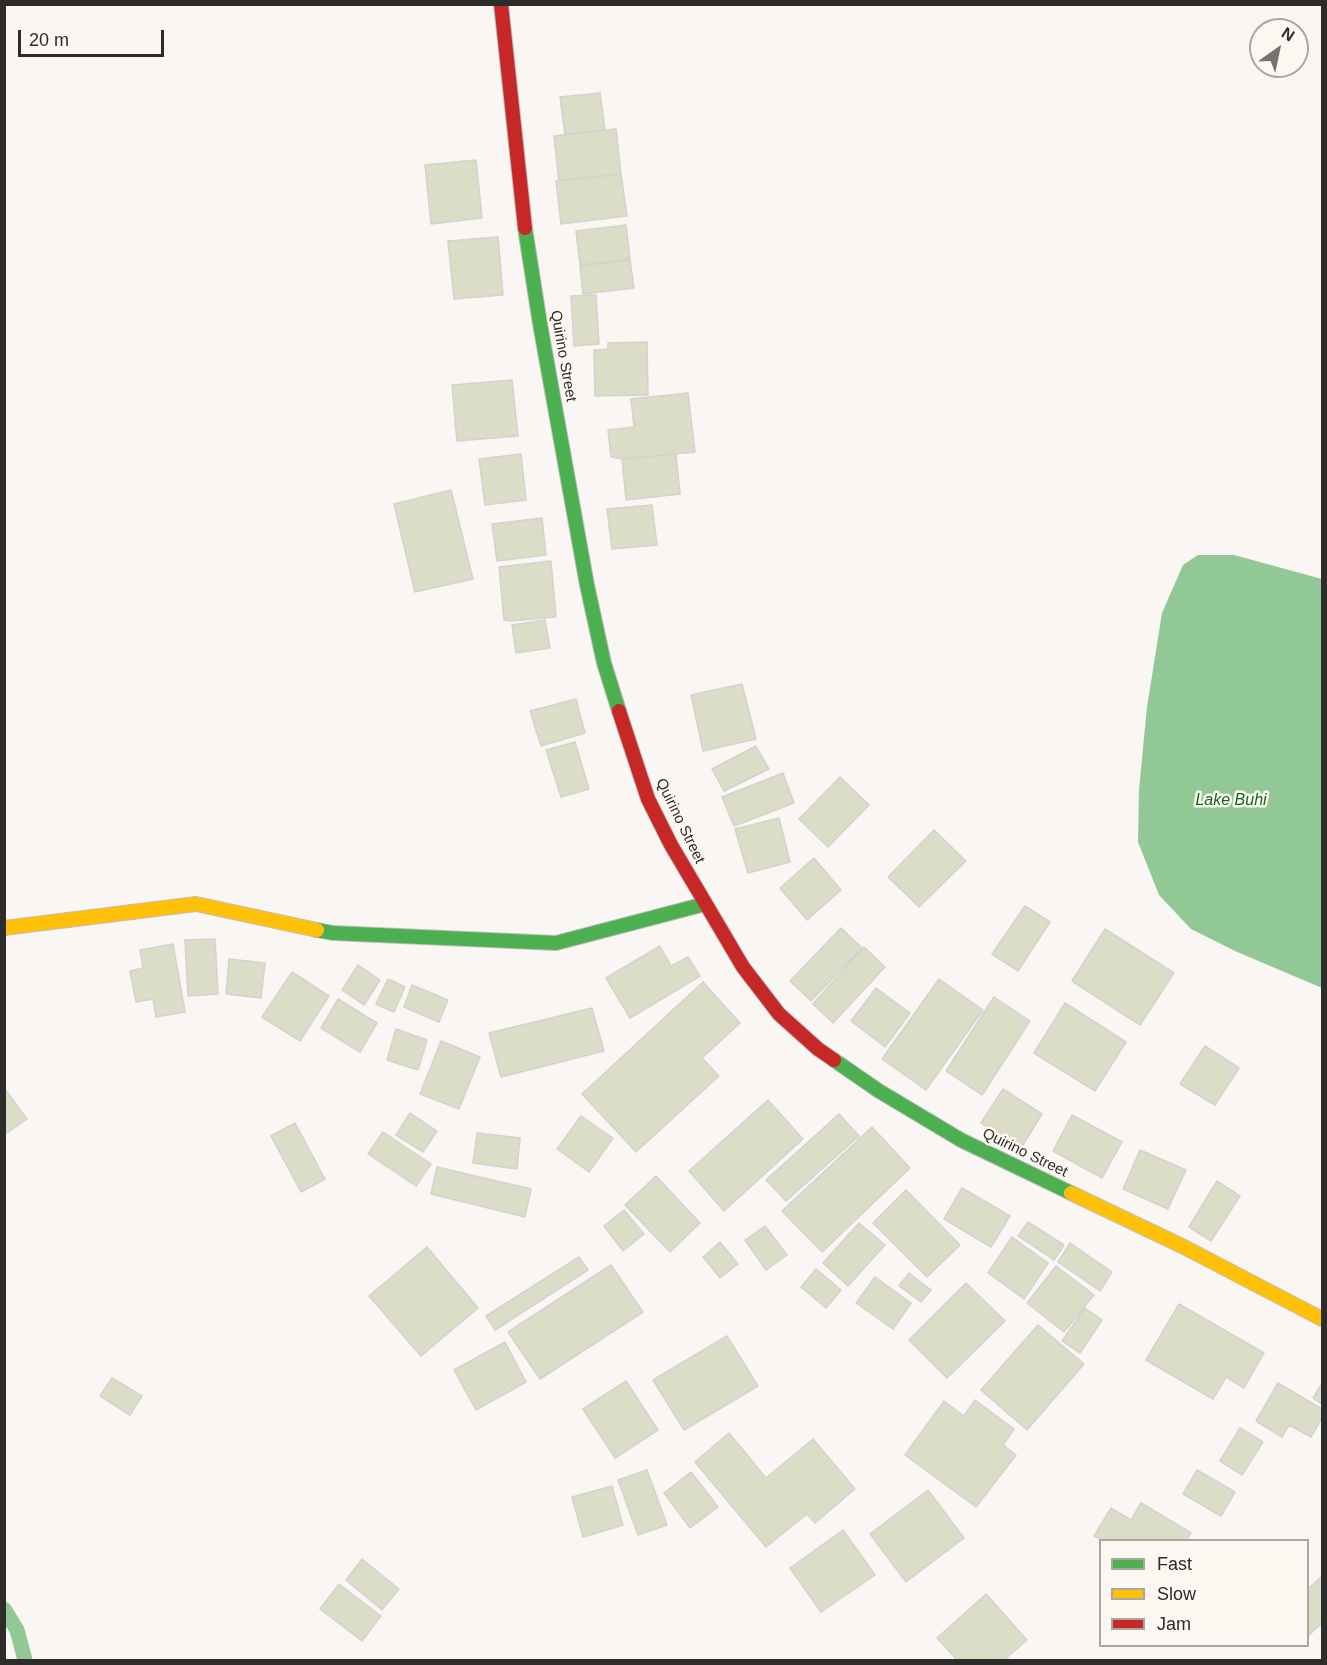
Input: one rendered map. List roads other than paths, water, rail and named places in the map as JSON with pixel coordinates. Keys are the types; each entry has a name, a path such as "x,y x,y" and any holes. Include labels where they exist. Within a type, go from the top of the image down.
{"main road":[{"name":"Quirino Street","path":"501,4 523,214 538,313 601,652 648,798 671,845 743,967 779,1014 818,1049 879,1091 961,1140 1173,1242 1323,1319"},
{"path":"4,928 196,904 333,933 556,943 705,904"}],"water":[{"name":"Lake Buhi","path":"1198,555 1234,555 1322,579 1322,988 1235,951 1191,929 1159,895 1138,842 1139,790 1147,707 1162,613 1183,565"}],"waterway":[{"path":"4,1609 17,1630 25,1660"}]}
